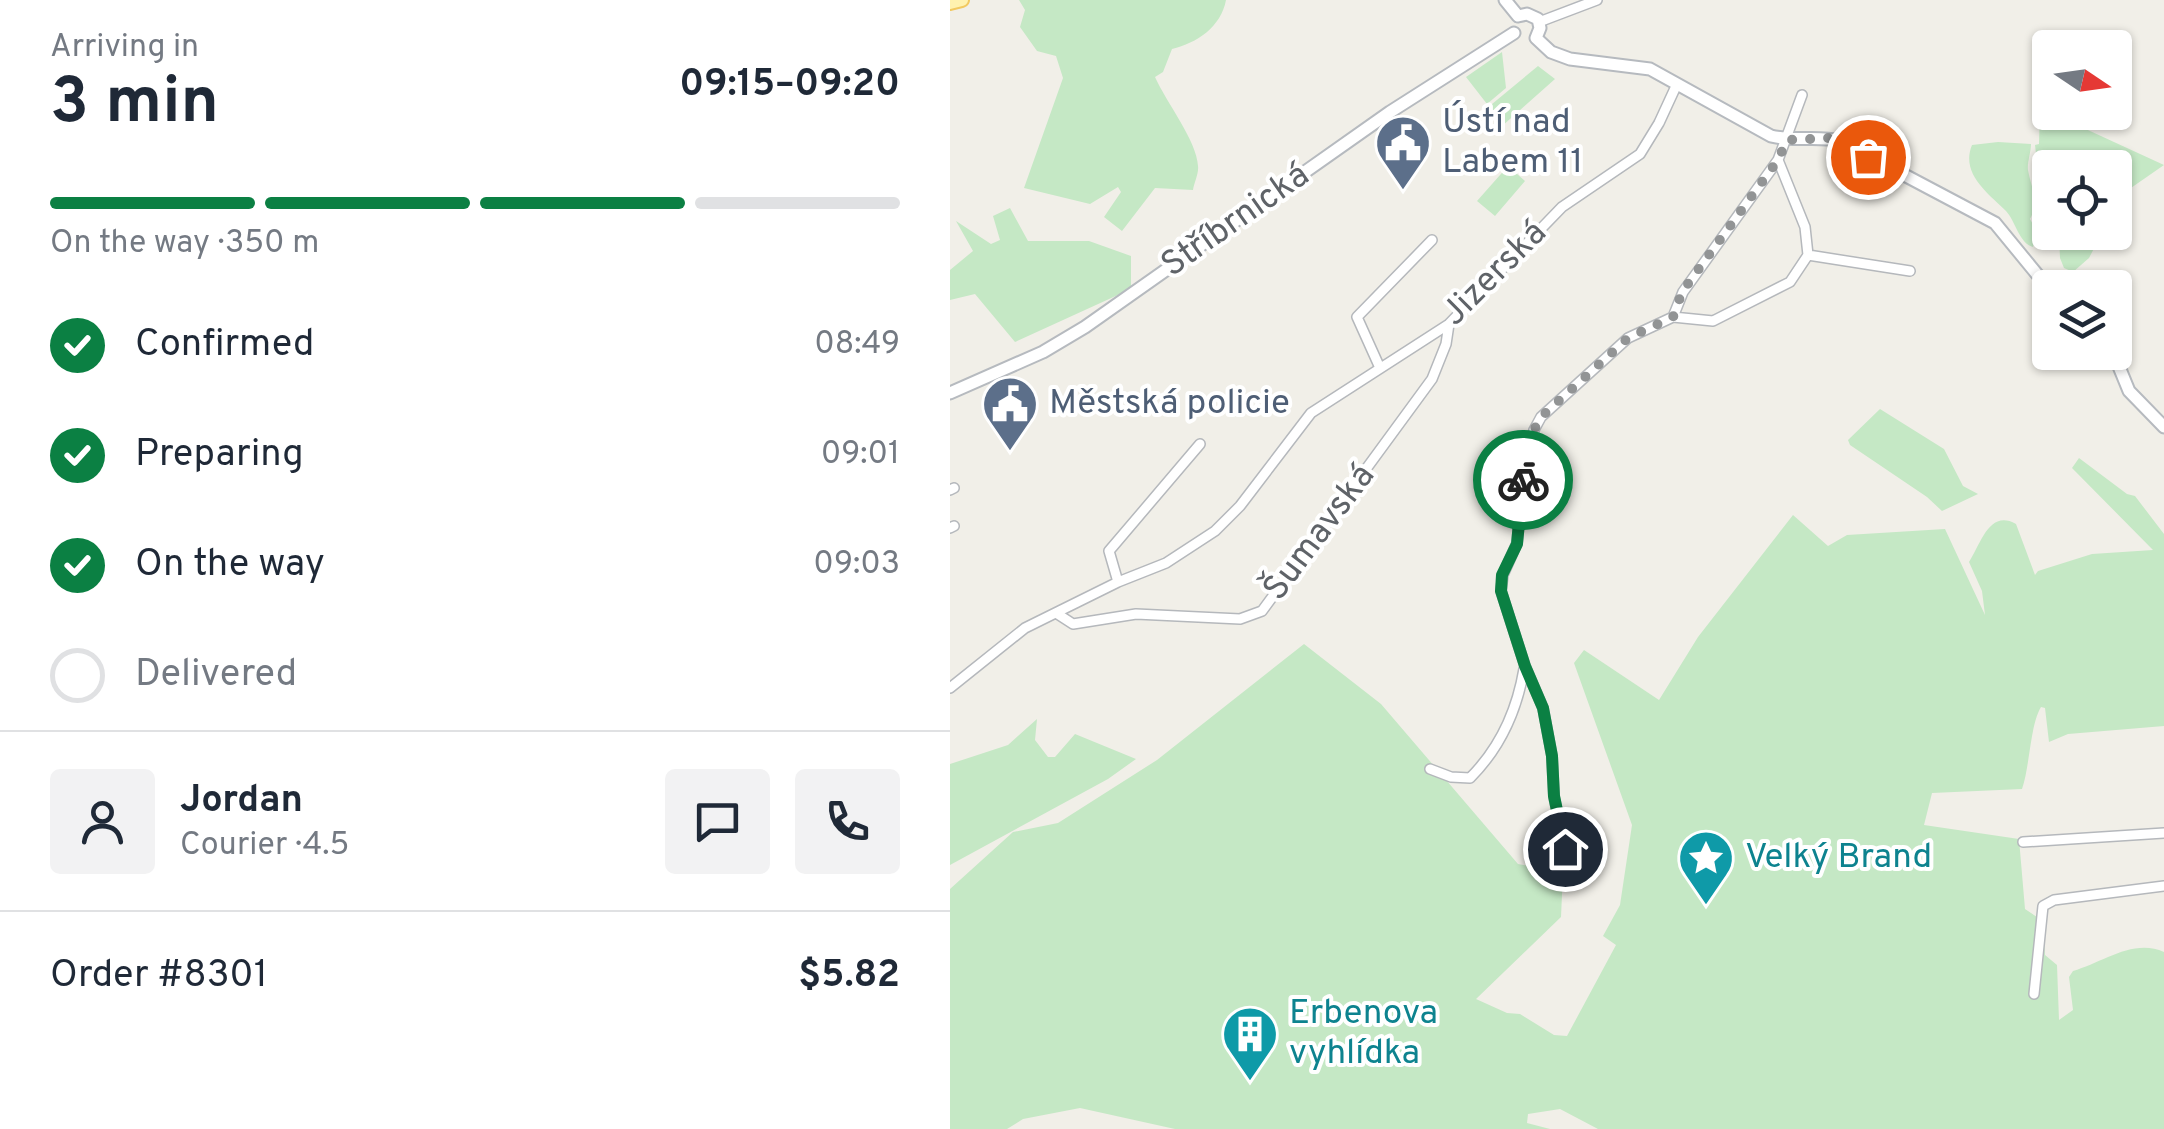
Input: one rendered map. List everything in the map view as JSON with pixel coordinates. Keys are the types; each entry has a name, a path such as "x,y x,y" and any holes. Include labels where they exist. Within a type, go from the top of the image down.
{"main road":[{"path":"950,3 962,0"}],"street":[{"path":"1505,0 1518,16"},
{"path":"1539,22 1597,0"},
{"path":"1518,16 1531,15 1539,22"},
{"path":"1518,16 1514,33 1524,41 1536,38"},
{"path":"1536,38 1539,22"},
{"name":"Stříbrnická","path":"950,393 1029,358 1085,327 1390,112 1514,33"},
{"path":"1536,38 1551,52 1570,60 1646,67 1771,136 1840,141 1995,223 2034,270"},
{"name":"Jizerská","path":"950,688 1025,628 1166,563 1215,532 1240,506 1311,413 1448,324 1562,207 1640,154 1660,123 1677,84"},
{"path":"1673,317 1682,292 1778,160 1802,95"},
{"path":"1565,849 1554,796 1549,733 1501,586 1517,544 1522,483 1534,430 1541,417 1628,338 1673,317 1712,321 1790,282 1808,256 1805,226 1778,160"},
{"name":"Jizerská","path":"1380,368 1357,316 1432,240"},
{"path":"1808,256 1910,271"},
{"name":"Šumavská","path":"1056,613 1072,624 1136,614 1240,619 1262,611 1432,380 1446,344 1448,324"},
{"path":"2121,370 2129,391 2164,426"},
{"path":"1118,582 1109,551 1200,444"},
{"path":"1430,769 1451,777 1470,778 1499,740 1516,708 1525,666"},
{"path":"2022,842 2164,832"},
{"path":"2034,994 2043,906 2054,900 2164,886"}],"green space":[{"path":"1019,0 1226,0 1213,26 1199,38 1172,49 1163,72 1155,77 1196,156 1198,169 1193,190 1155,188 1122,231 1104,217 1121,192 1118,187 1090,204 1024,188 1063,78 1056,56 1037,51 1020,27 1025,10"},
{"path":"1502,52 1506,88 1487,104 1466,77"},
{"path":"1538,66 1555,79 1501,127 1486,109"},
{"path":"2039,130 2088,130 2131,150 2036,150"},
{"path":"2031,144 2028,167 2032,186 2032,247 1973,174 1969,155 1972,145"},
{"path":"2132,150 2164,165 2132,187"},
{"path":"1508,166 1525,181 1495,216 1477,201"},
{"path":"1010,208 1028,241 1089,241 1131,256 1131,289 1015,342 975,294 950,300 950,270 973,251 956,221 991,244 1000,240 993,216"},
{"path":"2060,250 2093,250 2075,270 2064,268"},
{"path":"1880,409 1944,449 1963,486 1978,494 1942,511 1850,445 1848,440"},
{"path":"2079,458 2135,496 2164,534 2164,726 2068,734 2049,742 2045,708 2041,707 2022,789 1932,793 1924,825 2019,839 2025,909 2043,921 2045,955 2057,965 2059,1020 2073,1010 2069,977 2073,971 2129,950 2152,948 2164,952 2164,1129 1598,1129 1560,1109 1528,1114 1527,1123 1550,1129 1175,1129 1080,1108 1023,1119 1007,1129 950,1129 950,889 1013,832 1058,823 1157,760 1304,644 1381,704 1518,864 1563,872 1561,917 1476,999 1507,1013 1520,1014 1554,1035 1567,1036 1616,945 1603,936 1620,905 1632,825 1574,663 1584,650 1659,700 1698,637 1793,515 1828,546 1847,535 1945,529 1985,615 1982,591 1969,562 1987,531 1999,521 2016,524 2035,575 2092,554 2153,550 2072,468"},
{"path":"1037,719 1035,740 1048,757 1055,757 1075,734 1136,759 1108,779 950,865 950,764 1008,745"}],"way so far":[{"path":"1523,480 1534,430 1541,417 1628,338 1673,317 1682,292 1778,160 1787,140 1830,138 1868,157"}],"place":[{"name":"Ústí nad Labem 11","path":"1403,192"},
{"name":"Městská policie","path":"1010,453"},
{"name":"Velký Brand","path":"1706,907"},
{"name":"Erbenova vyhlídka","path":"1250,1083"}],"route":[{"path":"1523,480 1517,544 1502,575 1501,591 1543,708 1565,849"}]}
